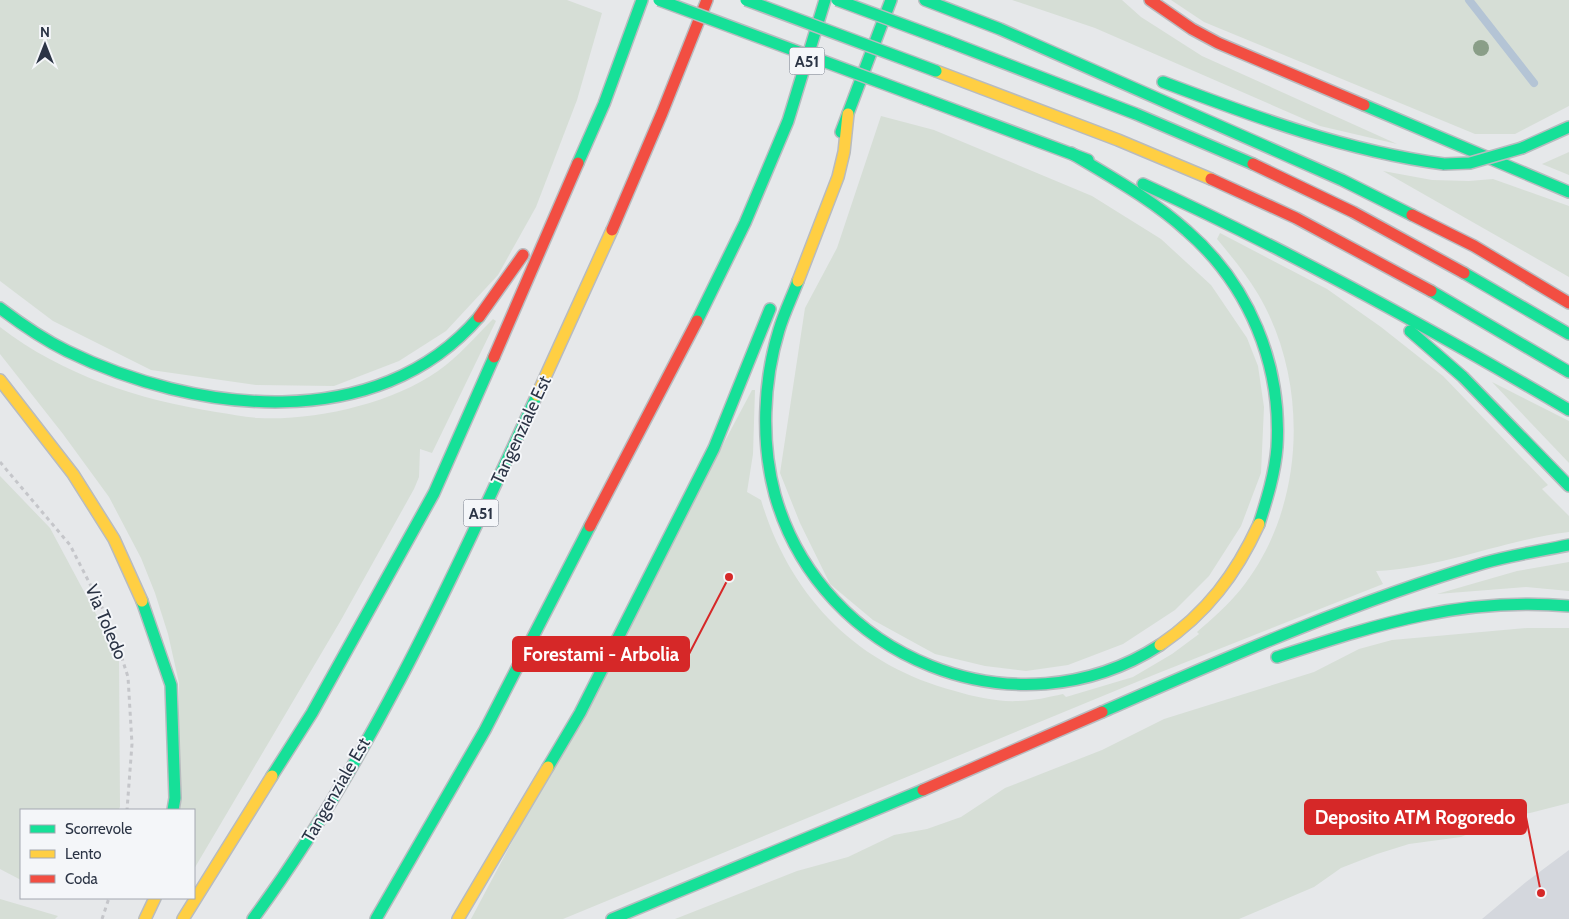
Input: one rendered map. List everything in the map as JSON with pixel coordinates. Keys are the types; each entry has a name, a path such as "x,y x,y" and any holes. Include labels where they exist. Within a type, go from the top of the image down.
{"highway":[{"path":"183,919 312,713 434,493 604,104 642,0"},
{"path":"659,0 1071,153 1241,228 1326,271 1440,333 1569,410"},
{"name":"Tangenziale Est","path":"253,919 300,854 365,741 480,516 604,252 674,89 707,0"},
{"path":"746,0 1104,134 1296,219 1466,311 1569,372"},
{"name":"A51","path":"376,919 485,730 705,305 745,223 788,121 825,0"},
{"path":"837,0 1042,77 1226,152 1321,196 1447,262 1569,334"},
{"path":"829,161 891,0"},
{"path":"925,0 1000,29 1342,180 1474,246 1569,303"},
{"path":"1150,0 1192,29 1218,43 1569,192"},
{"path":"1000,29 1083,53"},
{"path":"1152,78 1343,147 1404,160 1444,164 1477,161 1522,148 1569,127"},
{"path":"0,308 22,327 79,357 132,376 180,390 226,398 271,402 312,401 344,396 382,385 436,357 481,316 505,284 531,241 569,165 604,104"},
{"path":"848,114 844,152 838,177 779,330 773,354 766,404 765,432 772,482 786,531 802,558 831,598 848,616 901,654 958,678 993,683 1032,684 1071,680 1107,672 1145,653 1195,619 1215,599 1249,548 1262,519 1271,490 1280,429 1274,371 1265,342 1236,284 1197,239 1170,217 1071,153"},
{"path":"1326,271 1398,321 1434,351 1569,486"},
{"path":"458,919 580,713 714,448 773,300"},
{"path":"0,380 74,474 114,539 142,601 171,685 175,798 173,809"},
{"path":"612,919 954,777 1194,672 1376,599 1485,563 1569,545"},
{"path":"1262,661 1374,626 1456,606 1530,602 1569,606"},
{"path":"954,777 1000,764 1070,739"},
{"path":"145,919 155,899"}],"path":[{"name":"Via Toledo","path":"0,462 70,545 112,627 128,677 132,744 127,809"},
{"path":"102,919 109,899"}],"shaded area":[{"path":"0,0 567,0 602,13 577,100 536,207 498,275 446,331 399,361 334,386 256,385 151,370 53,321 0,281"},
{"path":"1012,0 1122,0 1141,17 1202,56 1397,144 1320,126 1095,28"},
{"path":"1171,0 1569,0 1569,106 1515,134 1475,134 1204,22"},
{"path":"881,116 934,130 1092,196 1161,239 1211,285 1247,338 1258,366 1264,407 1261,473 1241,526 1209,576 1175,610 1123,644 1068,665 1026,671 985,666 935,654 873,620 830,584 800,523 780,473 805,308 837,248"},
{"path":"1569,152 1569,175 1542,164"},
{"path":"1383,171 1432,180 1469,181 1493,179 1569,206 1569,277"},
{"path":"1220,233 1327,289 1381,327 1443,376 1548,485 1542,489 1569,516 1569,532 1520,541 1425,565 1376,571 1383,584 1156,674 563,919 471,919 752,390 755,390 753,454 747,492 761,500 774,535 790,567 809,596 832,622 858,644 887,664 919,679 986,699 1024,701 1063,694 1066,697 1133,677 1172,654 1199,634 1197,632 1226,606 1241,589 1263,557 1278,521 1289,483 1293,444 1293,405 1286,366 1275,329 1258,294 1239,266 1217,239"},
{"path":"493,319 496,321 432,453 420,449 419,477 414,489 341,620 195,867 195,809 179,809 179,683 168,634 155,593 141,558 109,497 63,434 0,354 0,327 49,359 103,383 187,407 253,418 303,417 351,408 375,401 419,383 438,371"},
{"path":"1492,382 1569,421 1569,463"},
{"path":"0,476 50,528 119,657 120,807 119,809 20,809 20,879 0,869"},
{"path":"1569,562 1569,591 1526,587 1437,594 1517,571"},
{"path":"1527,628 1569,628 1569,803 1530,813 1513,815 1461,837 1409,844 1377,854 1341,868 1314,887 1239,919 675,919 797,871 848,857 894,835 927,829 961,817 1005,788 1102,750 1164,719 1314,672 1359,649 1392,640"},
{"path":"1569,850 1569,919 1482,919 1526,882"},
{"path":"0,899 58,916 55,919 0,919"}],"waterway":[{"path":"1469,0 1534,83"}],"traffic: fast":[{"path":"578,163 604,104 642,0"},
{"path":"659,0 925,99"},
{"path":"746,0 936,71"},
{"path":"697,321 745,223 788,121 825,0"},
{"path":"837,0 947,41"},
{"path":"841,132 891,0"},
{"path":"925,0 1000,29 1342,180 1412,215"},
{"path":"947,41 1136,114 1253,164"},
{"path":"1163,82 1266,120 1336,142 1372,151 1444,164"},
{"path":"925,99 1088,160"},
{"path":"1364,105 1569,192"},
{"path":"1522,148 1569,127"},
{"path":"1444,164 1470,163 1522,148"},
{"path":"1071,153 1131,189 1187,231 1209,252 1228,276 1244,301 1257,328 1267,356 1274,386 1277,416 1277,447 1274,466 1268,496 1259,524"},
{"path":"1143,184 1252,236 1359,291 1569,410"},
{"path":"1464,273 1569,334"},
{"path":"798,281 781,324 770,370 766,412 767,455 775,495 799,552 834,600 879,639 931,666 987,681 1046,684 1104,672 1160,645"},
{"path":"1431,291 1569,372"},
{"path":"0,308 32,331 67,351 117,372 171,389 226,399 282,402 337,396 389,381 437,355 479,317"},
{"path":"548,767 580,713 714,448 770,309"},
{"path":"1410,331 1463,377 1569,486"},
{"path":"272,776 312,713 434,493 494,357"},
{"path":"253,919 296,858 373,730 442,597 537,395"},
{"path":"376,919 485,730 590,526"},
{"path":"1102,712 1243,651 1386,595 1494,560 1569,545"},
{"path":"142,601 171,685 175,798 173,809"},
{"path":"1277,657 1385,624 1456,609 1529,604 1569,606"},
{"path":"612,919 923,790"}],"traffic: slow":[{"path":"936,71 1118,140 1211,179"},
{"path":"798,281 838,177 844,152 848,114"},
{"path":"537,395 612,230"},
{"path":"0,380 73,474 114,539 142,601"},
{"path":"1160,645 1177,633 1206,606 1230,576 1259,524"},
{"path":"458,919 548,767"},
{"path":"183,919 272,776"},
{"path":"145,919 155,899"}],"traffic: jam":[{"path":"612,230 662,113 707,0"},
{"path":"1150,0 1192,29 1218,43 1364,105"},
{"path":"494,357 578,163"},
{"path":"1253,164 1353,212 1464,273"},
{"path":"1211,179 1296,218 1431,291"},
{"path":"1412,215 1474,246 1569,303"},
{"path":"479,317 523,255"},
{"path":"590,526 697,321"},
{"path":"923,790 1102,712"}],"place":[{"name":"Forestami - Arbolia","path":"729,577"},
{"name":"Deposito ATM Rogoredo","path":"1541,893"}]}
